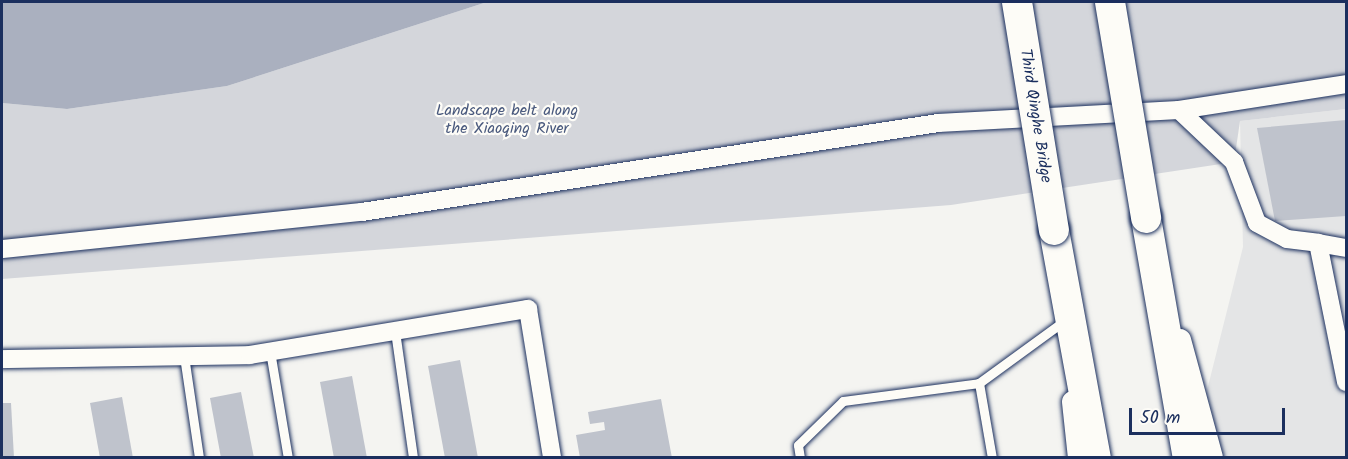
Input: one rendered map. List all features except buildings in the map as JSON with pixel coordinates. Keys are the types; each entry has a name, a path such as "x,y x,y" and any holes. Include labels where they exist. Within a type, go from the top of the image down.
{"highway":[{"name":"Third Qinghe Bridge","path":"1017,2 1054,230 1095,458"},
{"path":"1110,2 1188,458"}],"street":[{"path":"2,249 362,212 938,123 1179,110 1347,84"},
{"path":"1179,110 1234,162 1257,223 1287,239 1347,248"},
{"path":"1146,218 1212,458"},
{"path":"1054,230 1079,458"},
{"path":"1318,243 1347,382"},
{"path":"2,359 184,356 270,351 528,309 552,458"}],"lane":[{"path":"800,458 798,445 843,401 978,383 1064,321"},
{"path":"394,331 413,458"},
{"path":"270,351 288,458"},
{"path":"184,356 199,458"},
{"path":"978,383 992,458"}],"shaded area":[{"path":"1346,109 1346,457 1190,458 1243,247 1240,121"}],"green space":[{"name":"Landscape belt along the Xiaoqing River","path":"487,2 1346,2 1346,109 1240,121 1234,162 951,205 2,279 2,103 67,109 227,86"}],"water":[{"path":"2,2 487,2 227,86 67,109 2,103"}]}
